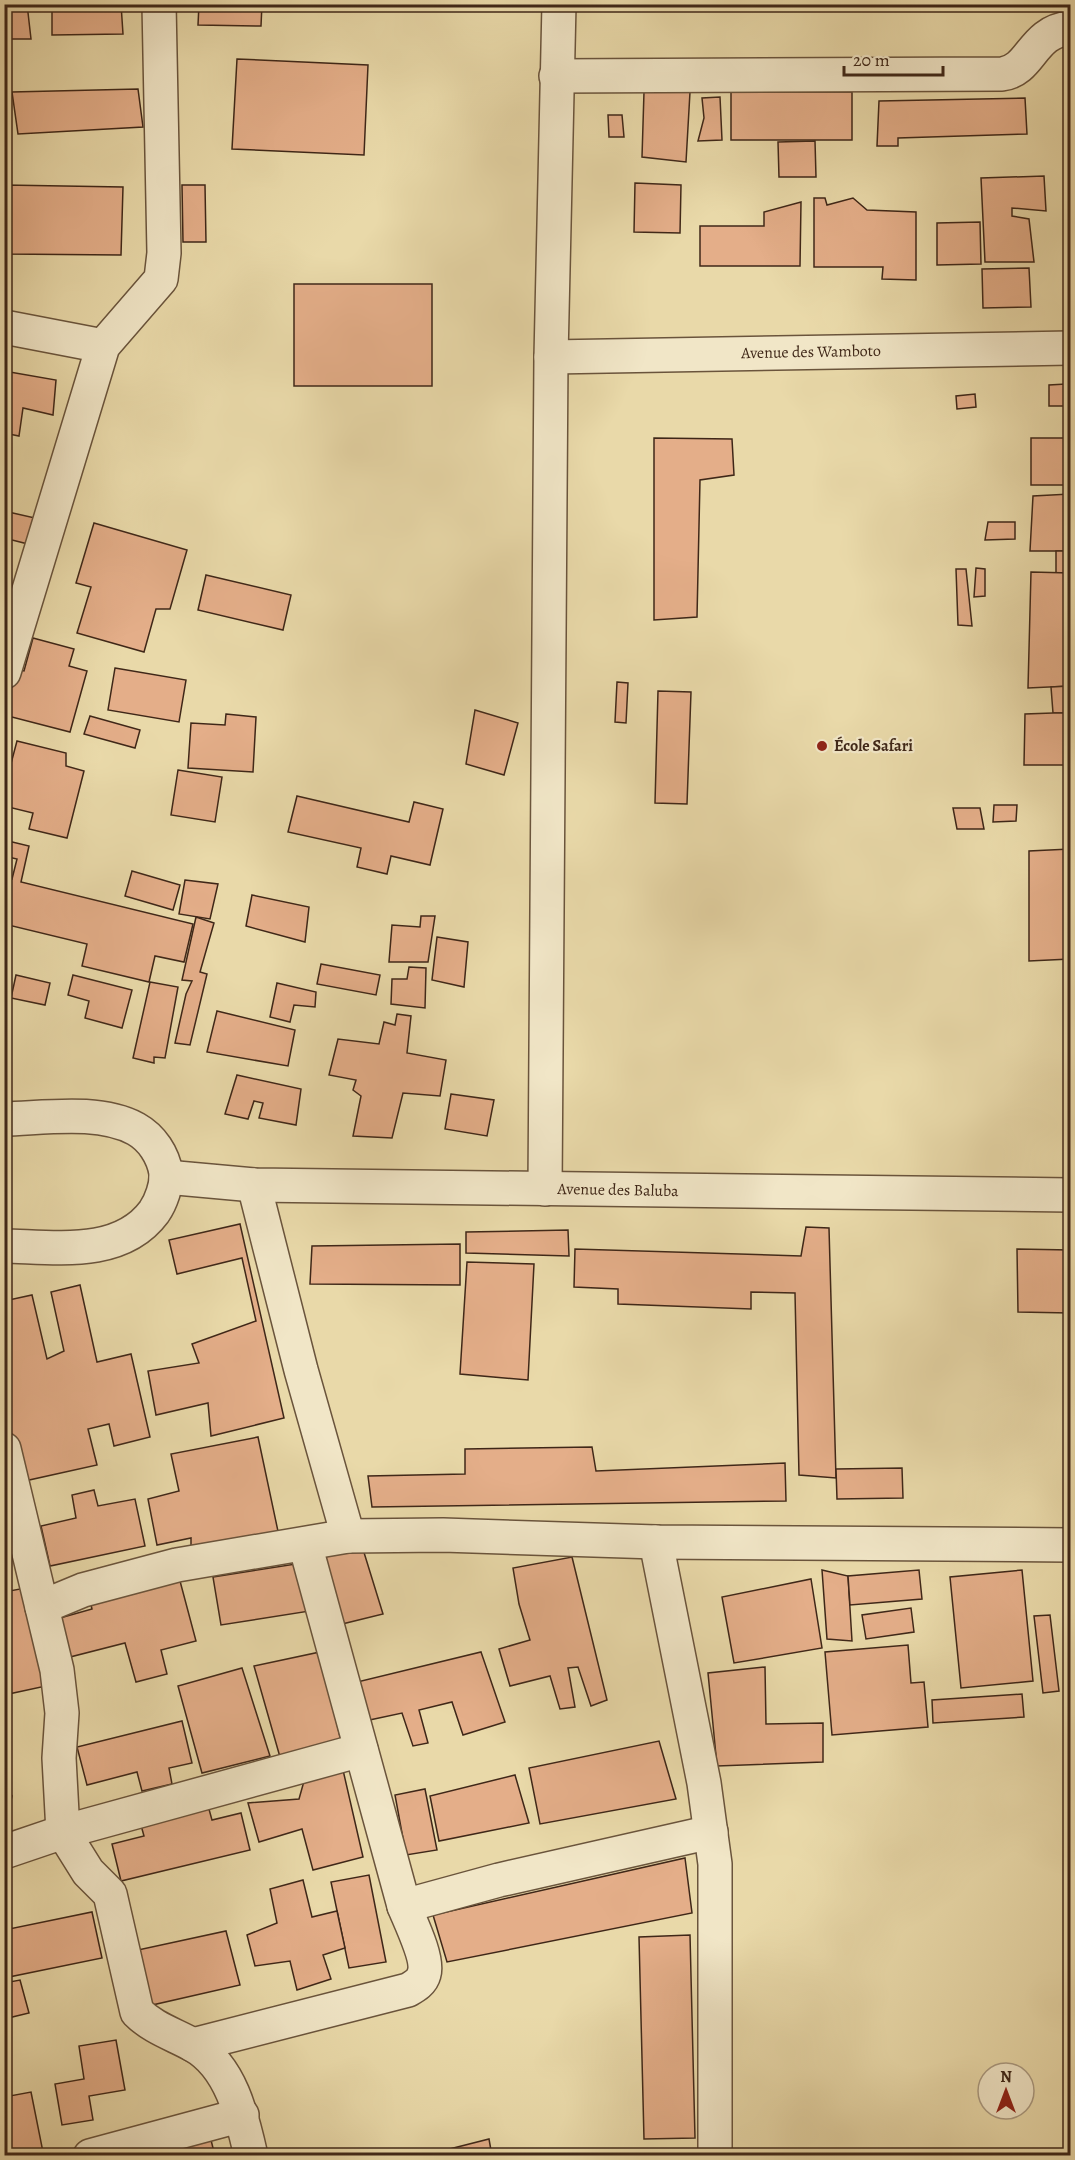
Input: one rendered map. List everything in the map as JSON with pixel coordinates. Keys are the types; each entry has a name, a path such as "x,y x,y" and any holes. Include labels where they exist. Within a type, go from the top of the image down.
{"street":[{"path":"4,672 103,346 161,279 163,267 159,4"},
{"path":"545,1189 551,357 559,4"},
{"path":"556,76 1002,74 1017,69 1045,36 1058,29 1071,28"},
{"path":"4,327 103,346"},
{"name":"Avenue des Wamboto","path":"551,357 1071,348"},
{"path":"4,1119 108,1120 135,1128 146,1136 159,1151 166,1178 158,1206 138,1229 123,1239 74,1247 4,1246"},
{"name":"Avenue des Baluba","path":"166,1178 254,1185 1071,1195"},
{"path":"254,1185 301,1370 348,1536"},
{"path":"4,1449 57,1670 62,1713 59,1758 63,1832 88,1872 110,1894 137,2012 148,2023 208,2054 222,2071 242,2115 252,2156"},
{"path":"42,1607 83,1590 177,1565 348,1536 443,1535 656,1542 1071,1545"},
{"path":"656,1542 711,1832 715,1864 715,2156"},
{"path":"194,2045 408,1990 420,1983 425,1968 404,1906 305,1544"},
{"path":"4,1852 63,1832 362,1750"},
{"path":"404,1906 499,1880 711,1832"},
{"path":"90,2156 242,2115"}],"building":[{"path":"4,4 27,4 31,39 4,39"},
{"path":"52,4 121,4 123,34 52,35"},
{"path":"199,4 262,4 261,26 198,25"},
{"path":"1070,56 1070,102 1066,102 1064,57"},
{"path":"237,59 368,65 364,155 232,149"},
{"path":"138,89 143,127 18,134 12,92"},
{"path":"644,92 690,92 686,162 642,157"},
{"path":"731,92 852,92 852,140 731,140"},
{"path":"720,97 722,140 698,141 704,118 702,98"},
{"path":"1025,98 1027,134 898,138 898,146 877,146 879,101"},
{"path":"608,115 622,115 624,137 609,137"},
{"path":"815,141 816,177 779,177 778,142"},
{"path":"1044,176 1046,211 1012,208 1012,216 1029,219 1034,262 985,262 981,178"},
{"path":"635,183 681,185 680,233 634,232"},
{"path":"4,185 123,187 121,255 4,254"},
{"path":"182,185 205,185 206,242 183,242"},
{"path":"814,198 825,198 827,205 853,198 867,210 916,212 916,280 882,279 883,267 814,267"},
{"path":"801,202 800,266 700,266 700,226 764,226 764,212"},
{"path":"980,222 981,264 937,265 937,223"},
{"path":"1029,268 1031,307 983,308 982,269"},
{"path":"294,284 432,284 432,386 294,386"},
{"path":"4,371 56,380 53,415 23,408 19,436 4,433"},
{"path":"1066,384 1066,406 1049,406 1049,385"},
{"path":"975,394 976,407 957,409 956,396"},
{"path":"654,438 732,439 734,475 700,480 697,617 654,620"},
{"path":"1031,438 1070,438 1070,485 1031,485"},
{"path":"1070,494 1070,551 1030,551 1033,496"},
{"path":"4,511 35,518 28,544 4,538"},
{"path":"988,522 1015,522 1015,539 985,540"},
{"path":"94,523 187,550 170,609 156,609 144,652 77,633 91,587 76,583"},
{"path":"1056,551 1070,551 1070,573 1056,573"},
{"path":"976,568 985,569 985,596 974,597"},
{"path":"956,569 966,569 972,626 958,625"},
{"path":"1031,572 1070,573 1070,686 1028,688"},
{"path":"206,575 291,595 283,630 198,610"},
{"path":"33,638 74,649 69,666 87,671 70,732 4,715 14,669 24,671"},
{"path":"115,668 186,680 179,722 108,710"},
{"path":"617,682 628,683 626,723 615,722"},
{"path":"1070,686 1070,713 1053,713 1051,687"},
{"path":"658,691 691,692 687,804 655,803"},
{"path":"475,710 518,723 504,775 466,764"},
{"path":"1070,713 1070,765 1024,765 1025,714"},
{"path":"226,714 256,717 253,772 188,768 191,723 225,725"},
{"path":"90,716 140,730 135,748 84,734"},
{"path":"17,741 66,753 66,766 84,771 67,838 29,829 33,813 4,806 4,790"},
{"path":"178,770 222,777 215,822 171,815"},
{"path":"297,796 409,822 414,802 443,809 430,865 391,856 387,874 357,867 361,848 288,832"},
{"path":"994,805 1017,805 1016,821 993,822"},
{"path":"953,808 980,808 984,829 957,829"},
{"path":"4,840 29,846 21,882 193,924 184,962 155,956 149,982 82,966 87,944 4,924 4,877 12,879 17,859 4,856"},
{"path":"1070,849 1070,959 1029,961 1029,851"},
{"path":"132,871 180,885 173,910 125,896"},
{"path":"185,880 218,884 210,919 179,914"},
{"path":"252,895 309,907 305,942 246,926"},
{"path":"421,916 435,916 428,962 389,962 392,925 420,927"},
{"path":"196,917 214,923 200,972 207,974 190,1045 175,1043 186,994 192,981 182,980"},
{"path":"437,937 468,942 464,987 432,980"},
{"path":"321,964 380,975 376,995 317,984"},
{"path":"409,967 426,968 425,1008 391,1004 392,979 407,979"},
{"path":"16,975 50,983 45,1005 11,998"},
{"path":"73,975 132,990 122,1028 85,1018 89,1001 68,995"},
{"path":"150,982 178,987 165,1058 154,1057 154,1063 133,1058"},
{"path":"277,983 316,992 315,1007 294,1005 290,1022 270,1017"},
{"path":"217,1011 295,1030 288,1066 207,1052"},
{"path":"397,1014 411,1016 407,1053 446,1060 440,1096 403,1093 392,1138 353,1136 361,1096 353,1090 356,1080 329,1075 338,1039 379,1044 384,1022 395,1025"},
{"path":"237,1075 301,1089 296,1125 259,1118 263,1103 254,1101 248,1119 225,1114"},
{"path":"451,1094 494,1100 487,1136 445,1129"},
{"path":"240,1224 284,1418 211,1436 208,1403 156,1415 148,1371 199,1363 192,1344 256,1321 242,1258 177,1274 169,1240"},
{"path":"806,1227 829,1228 836,1478 799,1475 795,1293 751,1292 751,1309 618,1304 618,1289 574,1287 575,1249 801,1256"},
{"path":"568,1230 569,1256 466,1253 466,1232"},
{"path":"460,1244 460,1285 310,1284 312,1246"},
{"path":"1017,1249 1070,1250 1070,1313 1018,1312"},
{"path":"467,1262 534,1264 528,1380 460,1374"},
{"path":"80,1285 97,1362 131,1354 150,1437 114,1446 109,1424 88,1429 97,1465 20,1482 4,1416 4,1301 32,1295 47,1359 64,1351 51,1292"},
{"path":"258,1437 279,1536 191,1549 191,1538 157,1545 148,1499 179,1491 171,1454"},
{"path":"592,1447 596,1471 785,1463 786,1501 372,1507 368,1476 465,1474 465,1449"},
{"path":"902,1468 903,1498 837,1499 836,1469"},
{"path":"94,1490 98,1506 135,1499 145,1546 50,1566 41,1526 76,1518 72,1495"},
{"path":"362,1546 383,1614 338,1625 322,1548"},
{"path":"572,1557 607,1700 591,1706 578,1667 568,1668 575,1707 560,1709 550,1676 510,1686 499,1649 530,1640 519,1604 513,1568"},
{"path":"302,1563 310,1611 221,1625 213,1577"},
{"path":"176,1566 196,1641 161,1650 167,1674 136,1682 125,1643 70,1657 60,1618 92,1609 87,1589"},
{"path":"822,1570 848,1576 852,1641 827,1639"},
{"path":"919,1570 922,1599 850,1605 848,1576"},
{"path":"1022,1570 1033,1681 961,1688 950,1577"},
{"path":"811,1579 822,1648 734,1663 722,1597"},
{"path":"25,1588 46,1686 4,1695 4,1592"},
{"path":"911,1608 914,1632 866,1639 862,1615"},
{"path":"1050,1615 1059,1691 1043,1693 1034,1616"},
{"path":"908,1645 911,1683 924,1682 928,1727 832,1735 825,1652"},
{"path":"320,1652 341,1741 280,1757 254,1666"},
{"path":"481,1652 505,1722 463,1735 452,1702 419,1710 428,1743 413,1746 402,1713 360,1722 353,1683"},
{"path":"765,1667 766,1724 823,1723 823,1762 717,1766 708,1673"},
{"path":"242,1668 270,1756 202,1773 178,1686"},
{"path":"1022,1694 1024,1717 933,1723 932,1700"},
{"path":"182,1721 192,1763 169,1768 172,1784 142,1791 137,1772 87,1785 77,1747"},
{"path":"659,1741 676,1799 540,1824 529,1768"},
{"path":"343,1770 363,1857 313,1870 302,1829 259,1842 248,1803 299,1799 306,1774"},
{"path":"515,1775 529,1823 439,1841 430,1796"},
{"path":"4,1783 12,1796 9,1809 4,1814"},
{"path":"425,1789 437,1850 406,1855 395,1795"},
{"path":"207,1802 212,1820 241,1813 250,1850 121,1881 112,1844 144,1836 139,1818"},
{"path":"685,1858 692,1913 447,1962 433,1915"},
{"path":"369,1875 386,1962 349,1968 331,1882"},
{"path":"303,1880 312,1917 337,1911 345,1948 323,1955 331,1979 297,1990 290,1961 255,1966 247,1935 277,1923 270,1889"},
{"path":"92,1912 102,1958 4,1978 4,1930"},
{"path":"226,1931 240,1985 139,2008 124,1953"},
{"path":"690,1935 695,2138 644,2139 639,1937"},
{"path":"20,1980 29,2013 8,2018 4,2004 4,1983"},
{"path":"116,2040 125,2090 89,2096 93,2120 62,2125 55,2084 84,2079 79,2046"},
{"path":"31,2092 43,2152 12,2156 4,2141 4,2097"},
{"path":"210,2136 215,2156 169,2156 166,2148"},
{"path":"489,2139 492,2156 422,2156"}],"place":[{"name":"École Safari","path":"822,746"}]}
